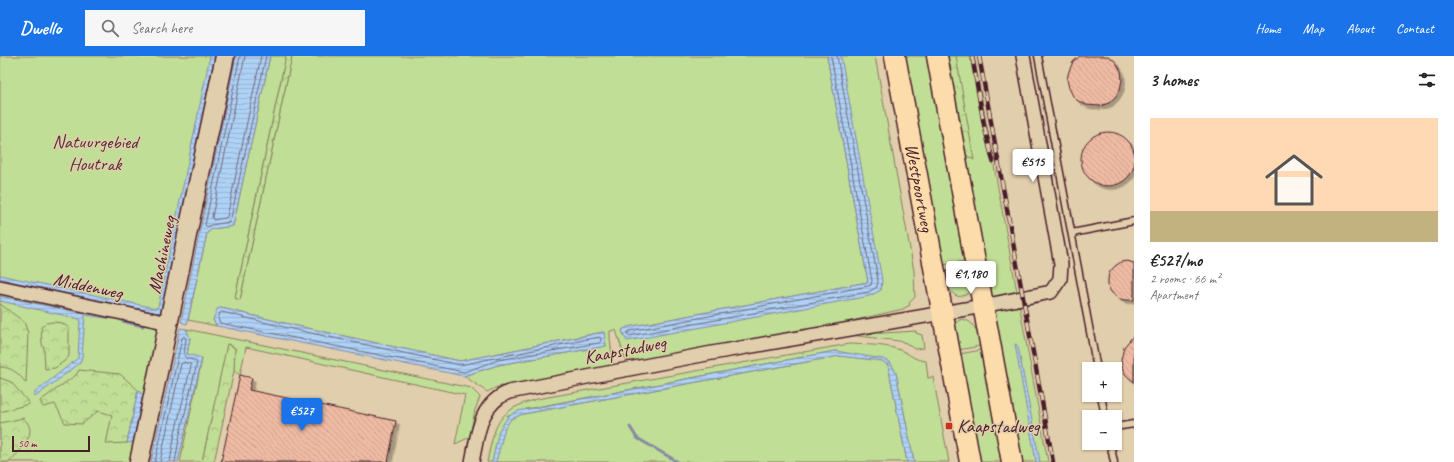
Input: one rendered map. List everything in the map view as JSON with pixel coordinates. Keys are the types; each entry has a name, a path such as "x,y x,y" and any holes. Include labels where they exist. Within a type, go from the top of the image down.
{"main road":[{"name":"Westpoortweg","path":"895,56 934,315 970,462"},
{"path":"937,56 1012,462"}],"street":[{"name":"Machineweg","path":"139,462 225,56"},
{"name":"Kaapstadweg","path":"472,462 485,411 496,400 510,392 712,353 934,315 1051,292 1060,279 1061,264 1023,56"},
{"name":"Middenweg","path":"0,287 169,323"}],"lane":[{"path":"1038,56 1096,362"},
{"path":"1072,233 1134,221"},
{"path":"1122,426 1134,424"},
{"path":"1111,450 1114,462"}],"green space":[{"name":"Natuurgebied Houtrak","path":"0,56 221,56 165,317 0,284"},
{"path":"270,56 286,56 235,298 240,300 292,56 827,56 868,282 628,327 622,330 624,336 881,290 840,56 875,56 914,271 915,297 909,303 910,305 903,309 821,328 631,362 625,359 616,330 610,331 613,365 497,387 487,392 464,376 498,365 606,346 603,332 460,361 221,308 213,320 217,326 188,320 207,233 212,229 233,226"},
{"path":"286,56 292,56 240,300 235,298"},
{"path":"900,56 932,56 969,260 943,265"},
{"path":"946,56 974,56 1048,462 1020,462"},
{"path":"948,56 956,56 974,160 966,155"},
{"path":"970,266 971,289 966,295 956,296 950,289 944,271"},
{"path":"0,291 159,325 135,462 0,462"},
{"path":"0,304 24,322 28,333 26,383 15,372 8,368 0,367"},
{"path":"962,319 967,320 976,329 980,346 953,351 954,324"},
{"path":"46,323 62,323 69,328 69,356 55,368 45,369 41,327"},
{"path":"186,329 471,388 480,397 475,410 470,437 455,444 465,395 246,347 240,375 234,371 235,348 228,344 202,462 180,462 202,359 187,354 190,338"},
{"path":"916,331 916,333 922,335 924,348 914,349 906,343 899,341 851,335"},
{"path":"227,344 235,348 234,371 214,462 202,462"},
{"path":"849,344 885,346 901,350 917,359 926,361 928,378 933,377 949,462 914,462 896,373 890,362 883,361 888,365 907,462 487,462 496,428 500,420 513,408 537,399","holes":["835,351 879,360 839,356 523,414 526,409"]},
{"path":"981,350 1002,462 973,462 954,355"},
{"path":"79,370 120,374 138,390 127,443 106,444 112,415 98,411 82,424 65,423 55,404 43,407 40,401 76,375"},
{"path":"0,378 11,382 29,404 0,412"},
{"path":"23,418 29,425 30,431 27,441 9,462 0,462 0,423"}],"water":[{"path":"210,56 215,56 161,312 157,313 0,279 0,275 155,308 158,307"},
{"path":"236,56 270,56 233,226 212,229 207,233 187,324 181,322"},
{"path":"827,56 841,56 882,280 881,290 870,296 627,341 622,330 628,327 868,282"},
{"path":"0,296 81,313 112,317 113,319 85,315 82,357 80,363 35,397 33,394 78,358 80,319 0,301"},
{"path":"221,308 460,361 604,332 606,346 498,365 464,376 217,326 213,320 217,309"},
{"path":"180,328 186,329 190,338 187,354 202,358 178,462 151,462"},
{"path":"1015,344 1018,347 1040,462 1036,462"},
{"path":"835,351 883,359 890,362 896,373 914,462 907,462 888,365 882,361 839,356 523,414 511,419 505,428 496,462 492,462 499,430 508,415 509,416 518,411"},
{"path":"138,390 143,395 133,442 127,443"}],"building":[{"path":"1080,56 1108,56 1115,61 1121,71 1122,80 1120,89 1109,103 1100,106 1086,105 1078,101 1073,96 1067,79 1073,62"},
{"path":"1108,132 1118,134 1127,140 1133,149 1133,169 1127,178 1118,184 1108,186 1098,184 1089,178 1083,169 1081,159 1083,149 1089,140 1098,134"},
{"path":"1127,261 1134,263 1134,300 1124,300 1118,298 1111,292 1108,286 1109,273 1121,262"},
{"path":"1134,335 1134,382 1123,370 1121,360 1124,347"},
{"path":"240,375 252,378 249,390 396,421 388,462 221,462"}],"waterway":[{"path":"122,321 143,326"},
{"path":"630,427 637,438 678,462"}],"railway":[{"path":"972,56 984,125 993,161"},
{"path":"979,56 1053,462"}],"place":[{"name":"Kaapstadweg","path":"949,426"}]}
